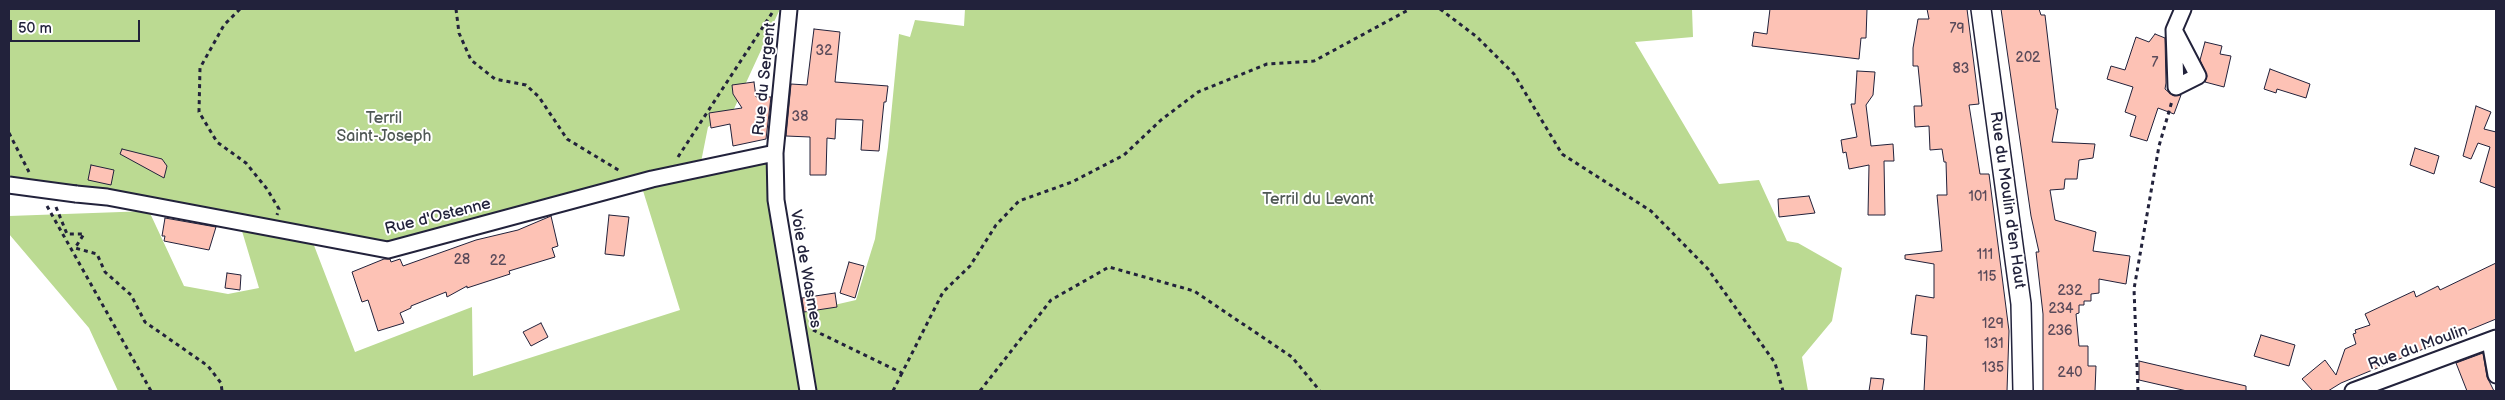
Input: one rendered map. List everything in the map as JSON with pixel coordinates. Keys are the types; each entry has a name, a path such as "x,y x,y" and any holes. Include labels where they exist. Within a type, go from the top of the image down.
{"street":[{"name":"Rue du Sergent","path":"775,153 789,9"},
{"name":"Rue du Moulin d'en Haut","path":"1981,9 2021,304 2023,391"},
{"path":"2174,30 2198,76 2176,87 2174,30 2183,9"},
{"name":"Rue d'Ostenne","path":"9,185 107,197 388,250 666,176 775,153"},
{"name":"Voie de Wasmes","path":"775,153 776,200 783,254 808,391"},
{"path":"2493,339 2496,375"},
{"name":"Rue du Moulin","path":"2353,391 2493,339"}],"path":[{"path":"240,9 224,25 200,68 199,112 217,142 246,163 267,189 279,208 272,227"},
{"path":"456,9 459,32 471,60 495,79 526,86 539,98 567,139 615,170 624,172"},
{"path":"666,176 775,9"},
{"path":"893,391 943,292 970,266 996,225 1019,201 1072,182 1124,155 1161,120 1198,92 1267,64 1314,61 1410,9"},
{"path":"1440,9 1477,37 1514,74 1562,154 1651,211 1708,269 1775,363 1783,391"},
{"path":"2138,391 2134,290 2159,146 2176,87"},
{"path":"9,133 30,173"},
{"path":"42,197 151,391"},
{"path":"56,206 67,234 84,234 75,248 97,254 105,272 131,295 144,322 208,366 221,383 222,391"},
{"path":"980,391 1051,300 1109,267 1194,291 1292,357 1320,391"},
{"path":"797,325 814,330 902,373"}],"green space":[{"path":"9,9 780,9 733,111 708,127 701,162 775,153 795,314 856,300 875,239 888,147 899,34 910,37 915,20 964,26 965,9 1692,9 1693,37 1635,42 1719,184 1759,180 1787,241 1798,243 1842,268 1832,321 1802,357 1808,391 118,391 89,328 9,234 9,216 149,211 184,286 228,294 259,288 239,221 9,185","holes":["640,181 680,310 473,376 472,307 355,352 310,235 388,250"]}],"building":[{"path":"1770,9 1867,9 1866,38 1861,38 1859,59 1752,46 1754,32 1767,34"},
{"path":"1927,9 1967,9 1979,104 1969,105 1980,174 1989,174 2009,331 2007,391 1924,391 1927,336 1911,334 1916,295 1934,298 1934,264 1905,259 1905,255 1942,251 1937,195 1947,195 1946,162 1944,162 1942,149 1930,150 1929,126 1915,127 1914,106 1922,106 1918,66 1913,66 1913,48 1918,19 1929,19"},
{"path":"2001,9 2039,9 2041,15 2045,15 2056,109 2058,109 2052,142 2095,144 2093,158 2079,160 2077,179 2065,179 2064,189 2050,190 2055,220 2096,232 2093,251 2130,256 2126,284 2099,279 2099,293 2091,294 2091,301 2084,301 2084,305 2079,305 2079,313 2076,314 2079,346 2088,346 2088,366 2096,366 2095,391 2043,391 2043,314 2036,252 2039,252 2031,216"},
{"path":"814,29 840,32 835,82 888,86 886,102 884,102 879,151 861,150 863,120 836,119 835,139 827,138 826,175 810,175 810,137 786,136 791,84 807,85"},
{"path":"2155,34 2165,38 2165,89 2172,95 2181,95 2174,114 2158,108 2147,141 2130,136 2136,116 2125,112 2133,87 2107,79 2111,66 2125,70 2136,37 2149,42"},
{"path":"2205,42 2222,46 2220,54 2231,56 2224,87 2205,82 2207,76 2200,60"},
{"path":"2270,69 2310,84 2306,98 2277,89 2276,93 2264,89"},
{"path":"1857,71 1875,72 1873,95 1866,105 1871,146 1893,144 1894,161 1884,161 1885,215 1868,215 1869,165 1849,169 1846,152 1843,153 1841,140 1857,137 1851,104 1855,104"},
{"path":"754,82 756,97 771,97 766,139 733,146 730,124 711,128 709,113 742,108 733,94 732,85"},
{"path":"2476,106 2491,112 2484,129 2496,132 2496,188 2480,182 2490,147 2478,143 2471,159 2463,156"},
{"path":"2415,148 2439,156 2434,174 2410,165"},
{"path":"122,149 162,159 167,166 164,178 120,154"},
{"path":"91,165 114,170 111,185 88,180"},
{"path":"1809,196 1815,213 1779,217 1778,199"},
{"path":"609,215 629,217 624,256 605,254"},
{"path":"551,216 558,246 552,248 555,257 509,271 510,274 467,288 467,286 447,297 446,292 411,306 411,308 400,313 404,323 378,331 368,300 362,302 352,272 384,259 390,259 391,262 400,259 403,266 476,240 518,230"},
{"path":"165,218 216,227 209,250 164,241 165,236 162,236"},
{"path":"849,262 864,266 855,298 840,293"},
{"path":"2496,263 2496,319 2341,383 2328,391 2313,391 2302,379 2325,360 2336,375 2345,349 2356,344 2353,334 2356,333 2355,330 2370,325 2365,314 2414,291 2416,297 2438,286 2440,290"},
{"path":"227,273 241,275 240,290 225,288"},
{"path":"835,293 837,307 804,312 802,298"},
{"path":"541,323 548,337 531,346 523,332"},
{"path":"2261,335 2295,345 2289,366 2254,356"},
{"path":"2483,353 2487,377 2494,391 2467,391 2456,363"},
{"path":"2139,361 2246,386 2246,391 2187,391 2139,380"},
{"path":"1871,378 1884,379 1882,391 1869,391"}],"park label":[{"name":"Terril Saint-Joseph","path":"384,128"},
{"name":"Terril du Levant","path":"1318,200"}]}
